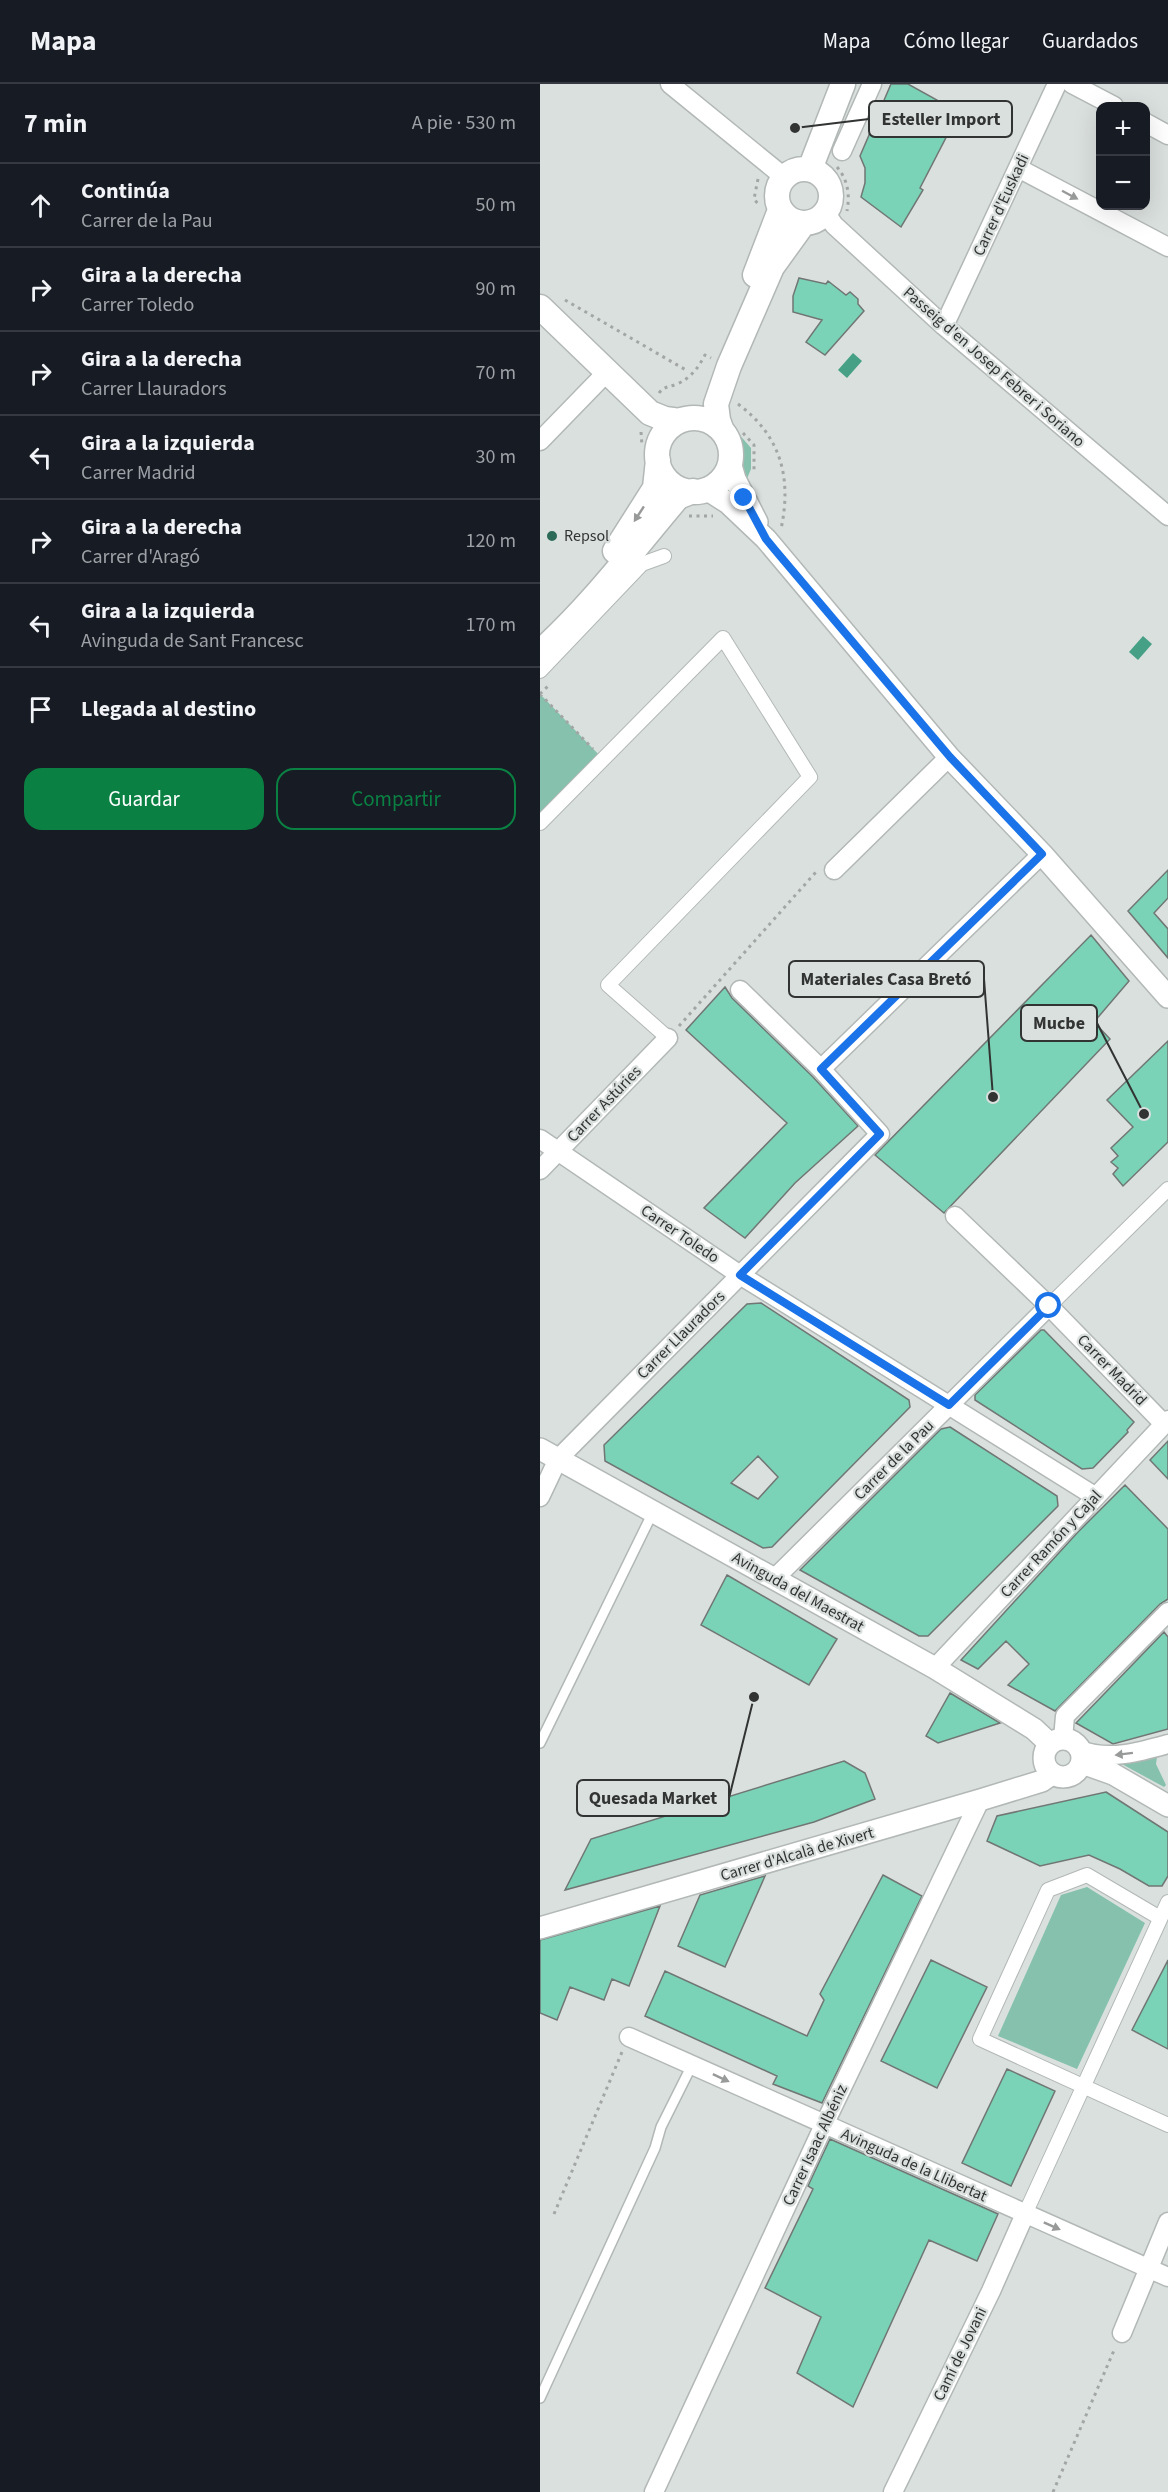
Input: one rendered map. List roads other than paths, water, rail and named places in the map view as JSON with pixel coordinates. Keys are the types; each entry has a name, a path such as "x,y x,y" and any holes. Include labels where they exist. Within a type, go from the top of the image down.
{"main road":[{"path":"810,169 843,84"},
{"path":"653,450 667,430 684,420 700,398 761,262 771,212 784,177 792,172 810,169 825,179 830,187 832,196 826,213 812,223 794,222 771,212"},
{"path":"730,429 717,420 716,404 729,366 772,267 803,224"},
{"path":"551,303 607,372 648,412 665,419 711,422 730,429"},
{"path":"540,635 612,556 654,488 653,450 648,412"},
{"path":"540,652 572,623 615,575 678,497 700,490 722,479 730,462 730,429"},
{"path":"653,450 664,475 670,482 685,490 700,490"}],"street":[{"path":"670,84 784,177"},
{"path":"842,151 872,84"},
{"name":"Carrer d'Euskadi","path":"944,326 1057,84"},
{"path":"1072,84 1106,102"},
{"path":"1150,125 1168,135"},
{"path":"1018,168 1168,247"},
{"name":"Passeig d'en Josep Febrer i Soriano","path":"826,213 834,225 944,326 1166,511"},
{"path":"540,441 607,372"},
{"path":"730,462 735,479 773,535 950,757 1042,854 1168,997"},
{"path":"700,490 728,503 773,535"},
{"path":"540,671 642,564 664,556"},
{"path":"540,823 723,638 810,777 608,985 668,1038"},
{"path":"834,870 950,757"},
{"path":"740,990 821,1069 1042,854"},
{"name":"Carrer Astúries","path":"540,1170 668,1038"},
{"name":"Carrer Llauradors","path":"540,1497 549,1454 740,1275 880,1134 821,1069"},
{"name":"Carrer Toledo","path":"540,1139 740,1275 1096,1497"},
{"name":"Carrer de la Pau","path":"774,1579 1168,1189"},
{"name":"Carrer Madrid","path":"955,1216 1166,1422"},
{"name":"Carrer Ramón y Cajal","path":"934,1668 1166,1422"},
{"name":"Avinguda del Maestrat","path":"549,1454 934,1668 1069,1749"},
{"path":"1069,1749 1065,1716 1168,1612"},
{"path":"1052,1774 1043,1759 1069,1749 1095,1755 1125,1755 1168,1744"},
{"path":"1069,1749 1168,1806"},
{"name":"Carrer d'Alcalà de Xivert","path":"540,1928 980,1800 1042,1781 1052,1774 1063,1778 1069,1776 1079,1769 1069,1749"},
{"name":"Carrer Isaac Albéniz","path":"654,2492 824,2125 980,1800"},
{"path":"1160,1918 1087,1875 1048,1890 980,2039 1168,2125"},
{"path":"1025,2214 1168,1902"},
{"name":"Avinguda de la Llibertat","path":"629,2037 1168,2277"},
{"name":"Camí de Jovani","path":"893,2492 991,2291 1025,2214"},
{"path":"1122,2333 1168,2222"}],"lane":[{"path":"540,1743 653,1512"},
{"path":"540,2398 655,2148 661,2127 692,2065"}],"place":[{"name":"Esteller Import","path":"795,128"},
{"name":"Repsol","path":"552,536"},
{"name":"Materiales Casa Bretó","path":"993,1097"},
{"name":"Mucbe","path":"1144,1114"},
{"name":"Quesada Market","path":"754,1697"}]}
